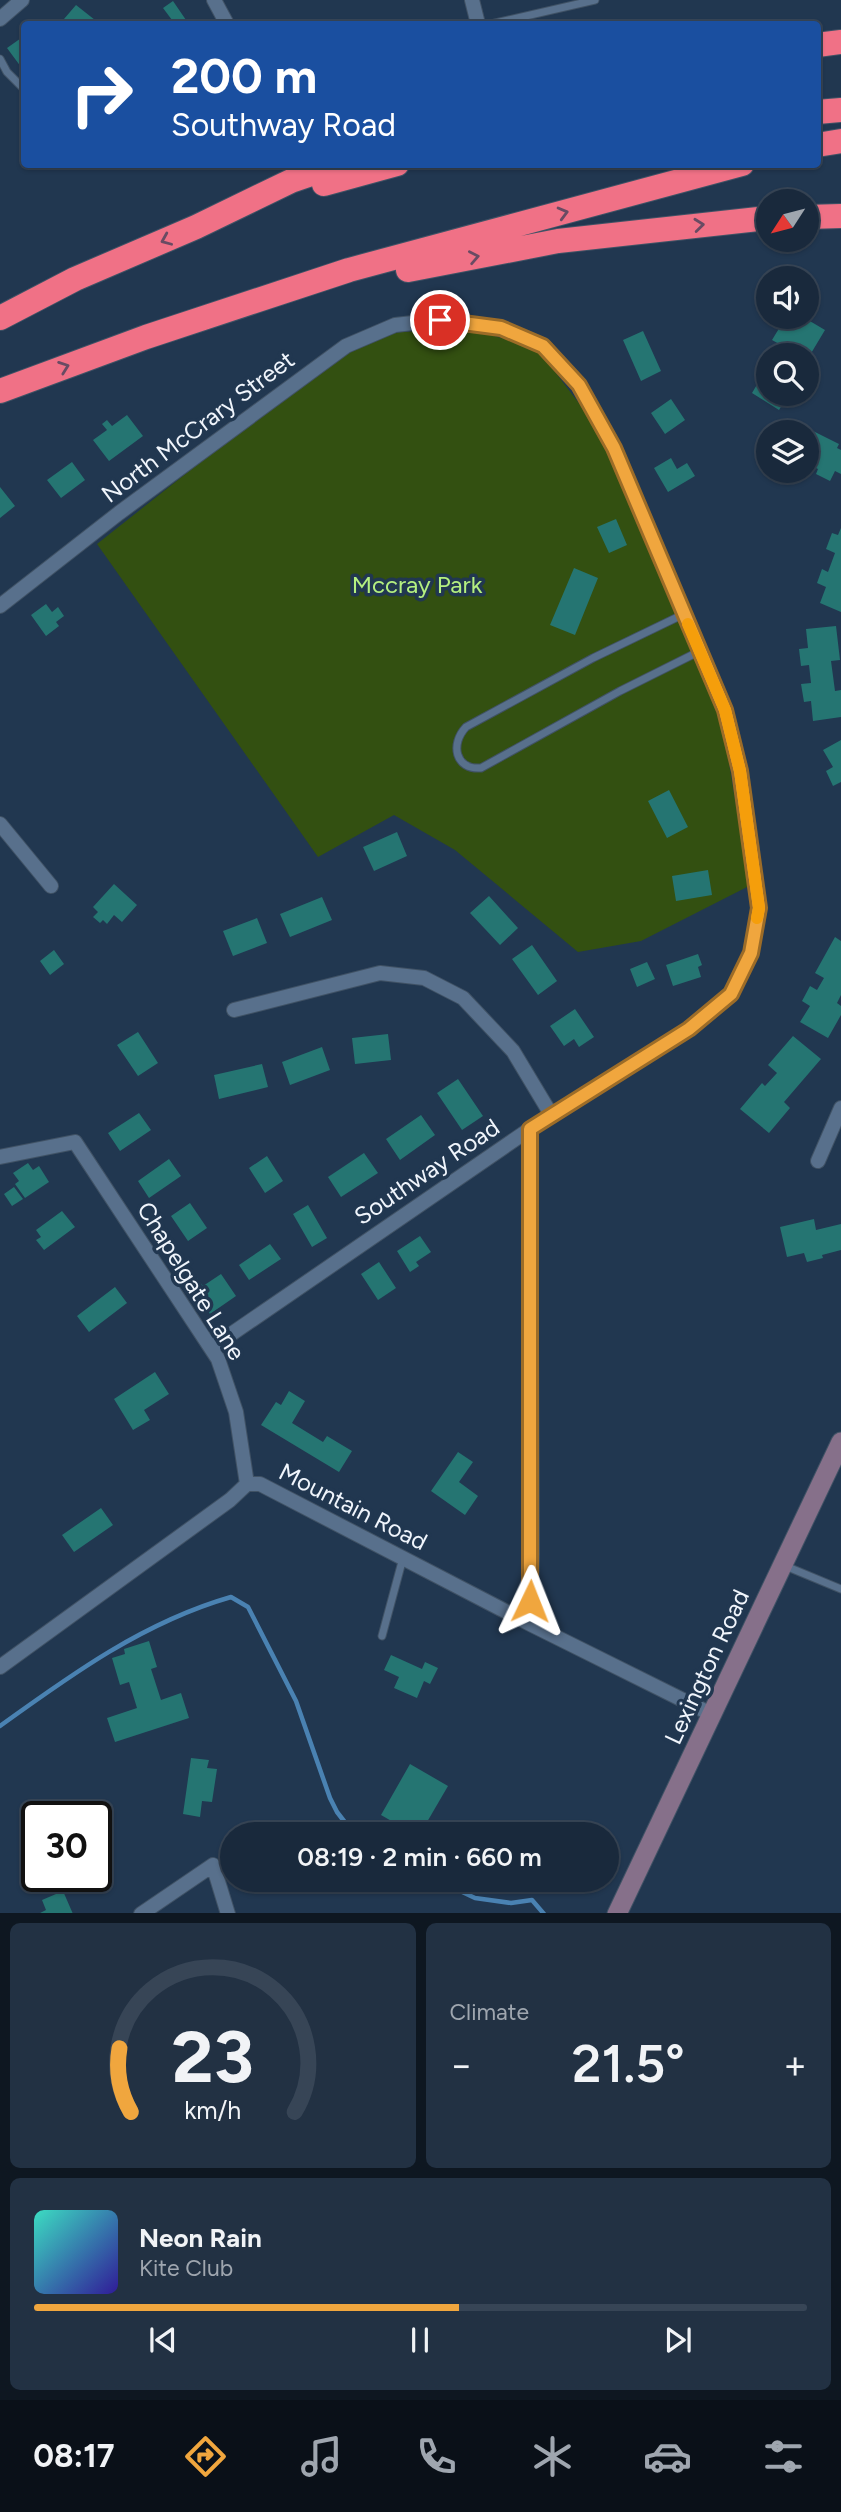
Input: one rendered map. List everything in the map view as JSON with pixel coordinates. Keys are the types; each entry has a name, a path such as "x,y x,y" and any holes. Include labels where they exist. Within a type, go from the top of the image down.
{"highway":[{"path":"821,44 841,42"},
{"path":"821,112 841,110"},
{"path":"821,144 841,141"},
{"path":"0,318 75,279 196,227 291,181 329,168"},
{"path":"196,227 317,186 382,168"},
{"path":"0,391 146,337 349,270 727,168"},
{"path":"819,217 841,216"},
{"path":"146,337 343,282 383,274 558,242 756,219"}],"main road":[{"name":"Lexington Road","path":"617,1913 841,1442"}],"street":[{"path":"0,19 22,0"},
{"path":"214,0 225,21"},
{"path":"472,0 477,21"},
{"name":"North McCrary Street","path":"0,606 120,513 346,346 395,325 440,320"},
{"name":"Southway Road","path":"211,1348 530,1129 700,1021 731,994 751,953 759,908 740,771 725,710 614,448 579,385 543,346 501,328 440,320"},
{"path":"0,824 51,886"},
{"path":"234,1010 380,973 424,978 463,998 513,1051 552,1116"},
{"path":"818,1161 841,1108"},
{"path":"530,1129 530,1624"},
{"name":"Chapelgate Lane","path":"0,1157 75,1142 211,1348 224,1372 236,1412 247,1484"},
{"name":"Mountain Road","path":"0,1667 230,1500 247,1484 260,1484 711,1714"},
{"path":"141,1913 213,1865 228,1913"}],"lane":[{"path":"504,21 595,0"},
{"path":"0,59 7,72 21,86"},
{"path":"684,614 593,658 466,727 456,742 459,760 466,767 481,768 620,691 700,651"},
{"path":"382,1636 402,1558"},
{"path":"782,1565 841,1589"}],"green space":[{"name":"Mccray Park","path":"464,328 536,347 607,440 720,708 749,886 641,941 578,952 455,850 394,815 318,857 97,544 265,411 371,334"}],"building":[{"path":"173,1 186,20 173,21 163,8"},
{"path":"76,5 95,20 66,21 64,19"},
{"path":"21,38 21,67 7,48"},
{"path":"819,326 825,330 817,343 777,343 772,340 779,329 819,329"},
{"path":"643,331 661,371 641,381 623,340"},
{"path":"671,399 685,420 665,434 651,413"},
{"path":"127,415 143,436 109,461 93,440 107,430 102,424 107,420 112,426"},
{"path":"819,434 839,444 837,448 841,450 841,474 835,471 830,481 819,476"},
{"path":"671,458 677,469 687,463 695,476 668,492 654,468"},
{"path":"72,462 85,480 61,498 47,480"},
{"path":"0,487 15,506 0,518"},
{"path":"616,519 627,545 609,553 597,527"},
{"path":"841,528 841,612 820,603 826,587 817,583 822,569 828,572 835,553 826,549 832,533 838,535"},
{"path":"574,568 598,578 575,635 550,625"},
{"path":"46,604 52,612 58,607 64,616 56,622 59,626 46,636 31,615"},
{"path":"836,626 840,660 831,661 835,691 841,690 841,717 813,721 811,701 804,702 801,684 811,683 809,665 801,666 799,649 808,648 806,629"},
{"path":"841,740 841,782 833,786 826,771 833,767 823,750"},
{"path":"669,790 688,827 667,838 648,801"},
{"path":"397,832 407,856 374,871 363,847"},
{"path":"708,870 712,895 676,901 672,876"},
{"path":"114,884 137,905 122,922 114,915 107,924 103,920 100,923 93,917 98,912 93,907"},
{"path":"489,896 518,928 500,945 470,913"},
{"path":"322,897 332,920 290,937 280,914"},
{"path":"257,918 267,943 233,956 223,931"},
{"path":"835,937 841,941 841,995 837,1003 841,1006 841,1015 828,1038 800,1022 810,1006 802,1001 810,986 817,990 824,978 815,973"},
{"path":"532,945 557,981 538,995 512,959"},
{"path":"54,950 64,964 50,975 40,961"},
{"path":"698,954 702,965 698,967 701,977 673,986 666,965"},
{"path":"647,962 655,979 637,987 630,969"},
{"path":"575,1009 594,1037 579,1047 574,1039 564,1046 550,1026"},
{"path":"138,1032 158,1063 138,1076 117,1045"},
{"path":"388,1034 391,1060 355,1064 352,1038"},
{"path":"793,1036 821,1059 784,1102 790,1108 769,1133 740,1109 762,1083 765,1086 777,1073 768,1065"},
{"path":"322,1047 330,1070 290,1085 282,1062"},
{"path":"262,1064 268,1087 219,1099 214,1075"},
{"path":"458,1079 483,1116 462,1130 437,1093"},
{"path":"139,1113 151,1130 120,1151 108,1133"},
{"path":"421,1115 435,1135 400,1160 386,1139"},
{"path":"364,1153 378,1173 341,1197 328,1177"},
{"path":"267,1156 283,1181 265,1193 249,1168"},
{"path":"169,1159 181,1176 149,1198 138,1181"},
{"path":"28,1163 33,1170 39,1166 49,1182 25,1198 15,1184 19,1181 13,1173"},
{"path":"14,1187 23,1199 12,1206 4,1194"},
{"path":"190,1203 207,1228 188,1241 171,1216"},
{"path":"308,1205 327,1238 312,1247 293,1214"},
{"path":"62,1211 75,1227 44,1250 36,1240 41,1237 36,1230"},
{"path":"814,1219 816,1230 841,1224 841,1250 807,1262 804,1253 787,1257 780,1227"},
{"path":"420,1236 431,1252 416,1262 419,1266 410,1272 397,1251"},
{"path":"270,1244 281,1259 249,1280 239,1265"},
{"path":"379,1262 396,1288 378,1300 361,1274"},
{"path":"221,1274 236,1296 210,1314 189,1283 197,1278 203,1286"},
{"path":"115,1287 127,1303 89,1332 77,1316"},
{"path":"155,1372 169,1394 144,1410 150,1420 133,1430 114,1399"},
{"path":"289,1391 305,1401 292,1423 323,1442 327,1436 352,1451 339,1472 261,1425 276,1402 281,1405"},
{"path":"458,1452 473,1462 459,1482 478,1496 465,1515 431,1491"},
{"path":"101,1508 113,1525 74,1552 62,1535"},
{"path":"149,1641 157,1667 151,1669 161,1700 181,1693 189,1718 115,1742 107,1718 137,1708 129,1682 120,1685 112,1658 125,1654 124,1649"},
{"path":"391,1655 422,1669 425,1662 438,1668 430,1684 424,1681 417,1698 394,1688 399,1677 384,1670"},
{"path":"191,1758 209,1760 207,1768 217,1769 212,1802 202,1801 200,1817 183,1814"},
{"path":"410,1764 448,1786 427,1822 393,1822 381,1815"},
{"path":"63,1892 73,1913 40,1913 46,1910 42,1900"}],"waterway":[{"path":"0,1726 110,1651 168,1620 231,1597 248,1607 296,1701 330,1798 345,1822"},
{"path":"462,1892 475,1898 511,1903 532,1900 543,1913"}],"slow traffic":[{"path":"688,624 725,710 740,771 759,908 757,918"}],"route":[{"path":"440,320 501,328 543,346 579,385 614,448 725,710 740,771 759,908 751,953 731,994 689,1029 530,1129 530,1601"}]}
